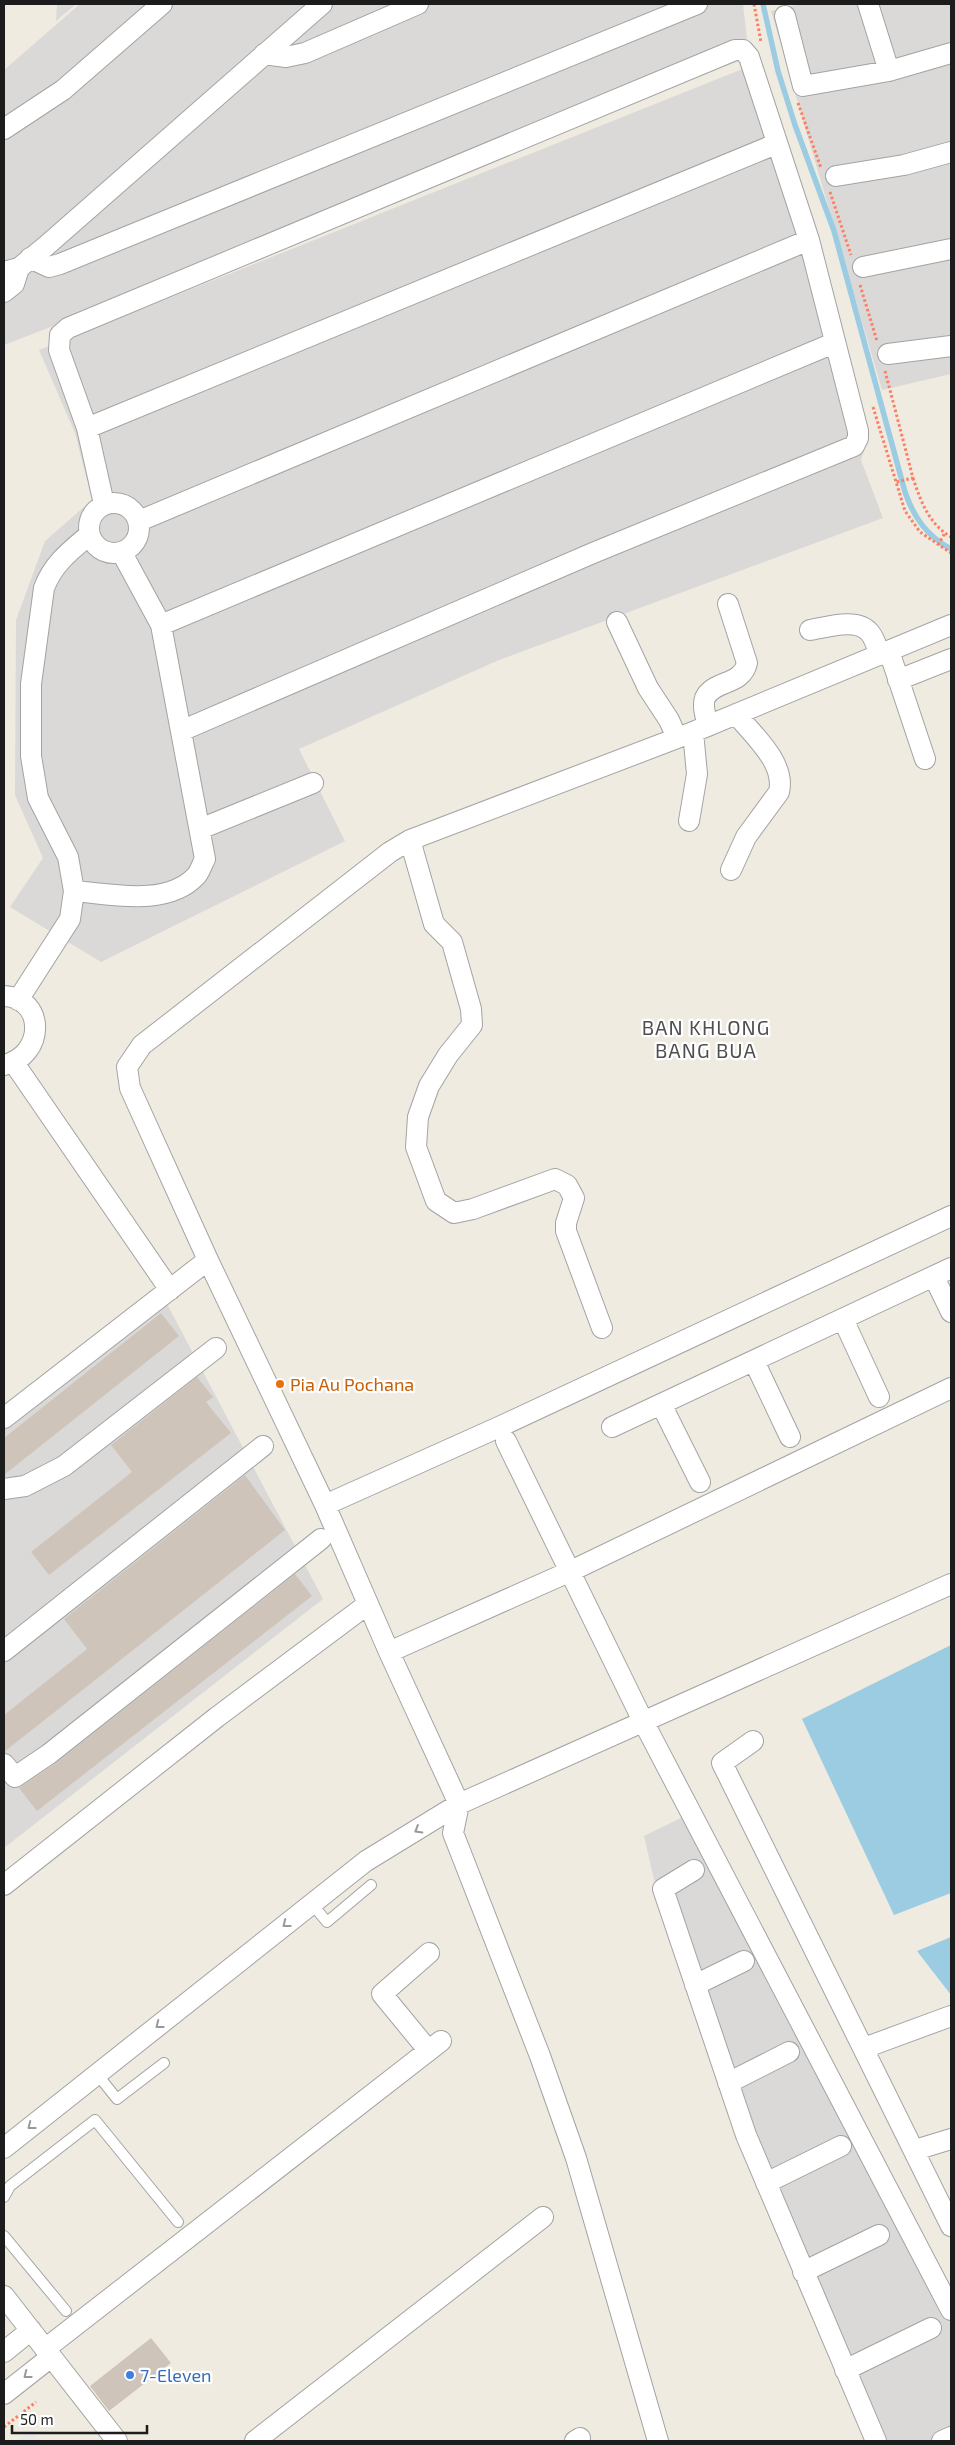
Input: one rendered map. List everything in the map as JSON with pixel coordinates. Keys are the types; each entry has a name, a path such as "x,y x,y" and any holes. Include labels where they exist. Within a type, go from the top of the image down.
{"street":[{"path":"4,128 63,90 162,4"},
{"path":"4,292 14,284 17,266 322,4"},
{"path":"264,54 286,57 305,53 418,4"},
{"path":"17,266 60,264 697,4"},
{"path":"868,4 889,71"},
{"path":"785,16 803,86 889,71 951,53"},
{"path":"104,504 87,428 59,350 60,335 68,328 736,50 743,50 749,57 808,240 858,431 858,438 854,446 593,553 181,730"},
{"path":"87,428 776,144"},
{"path":"836,176 904,165 951,152"},
{"path":"139,521 808,240"},
{"path":"863,267 951,249"},
{"path":"160,625 834,343"},
{"path":"888,354 951,346"},
{"path":"115,502 126,505 134,512 139,521 140,531 137,540 131,548 122,553 112,554 102,551 94,544 89,535 91,517 104,504 115,502"},
{"path":"89,535 61,559 48,575 44,588 31,684 31,756 38,798 68,857 74,891 70,919 11,998 26,1007 33,1016 36,1027 35,1038 31,1048 9,1064 170,1290"},
{"path":"74,891 139,896 171,893 196,876 205,859 160,625 122,553"},
{"path":"688,821 697,774 693,732 705,698 709,693 739,676 745,670 747,662 728,604"},
{"path":"617,622 648,688 669,720 693,732"},
{"path":"810,630 844,625 861,626 870,633 885,653 898,680 925,759"},
{"path":"658,2441 576,2158 540,2056 453,1833 459,1804 389,1652 325,1505 208,1260 130,1088 127,1067 142,1045 390,852 410,840 693,732 951,625"},
{"path":"898,680 951,659"},
{"path":"731,870 746,838 779,792 781,783 780,773 773,761 736,714"},
{"path":"200,830 313,783"},
{"path":"410,840 428,910 434,924 452,942 471,1009 472,1025 448,1055 429,1086 418,1116 416,1147 436,1201 454,1213 473,1209 554,1179 567,1184 574,1198 566,1223 566,1231 602,1328"},
{"path":"325,1505 951,1216"},
{"path":"4,1418 208,1260"},
{"path":"612,1427 943,1272 951,1312"},
{"path":"843,1319 879,1397"},
{"path":"4,1489 25,1486 64,1466 216,1348"},
{"path":"754,1361 790,1437"},
{"path":"389,1652 570,1571 951,1388"},
{"path":"661,1404 700,1482"},
{"path":"506,1442 643,1721 951,2310"},
{"path":"4,1651 263,1446"},
{"path":"7,1776 49,1754 321,1539"},
{"path":"4,2148 366,1861 459,1804 951,1584"},
{"path":"4,1885 217,1717 368,1604"},
{"path":"753,1741 722,1764 916,2150 951,2226"},
{"path":"694,1870 662,1889 746,2134 876,2441"},
{"path":"4,2394 48,2353 434,2046 382,1994 429,1953"},
{"path":"695,1984 744,1961"},
{"path":"864,2048 951,2016"},
{"path":"728,2083 789,2052"},
{"path":"916,2150 951,2139"},
{"path":"766,2182 841,2146"},
{"path":"256,2441 543,2217"},
{"path":"803,2272 879,2235"},
{"path":"4,2296 117,2441"},
{"path":"845,2370 931,2328"},
{"path":"4,2352 30,2330"},
{"path":"942,2441 951,2437"}],"lane":[{"path":"312,1904 327,1922 371,1885"},
{"path":"97,2074 117,2099 164,2063"},
{"path":"4,2197 10,2186 95,2120 178,2222"},
{"path":"4,2236 66,2311"}],"path":[{"path":"913,478 921,502 932,521 951,537"},
{"path":"938,545 944,533"},
{"path":"4,2427 36,2402"}],"shaded area":[{"path":"57,4 76,4 56,21"},
{"path":"80,4 743,4 749,57 4,345 4,70"},
{"path":"800,4 951,4 951,374 882,390 771,11"},
{"path":"760,62 869,435 861,460 883,518 499,660 299,749 345,841 101,962 10,907 43,858 15,795 16,620 45,541 92,500 75,433 39,350"},
{"path":"166,1302 323,1599 4,1848 4,1427"},
{"path":"687,1815 951,2323 951,2441 867,2441 753,2172 703,2040 653,1875 644,1836"},
{"path":"31,2430 40,2441 16,2441"}],"water":[{"path":"951,1645 951,1893 894,1915 802,1719"},
{"path":"951,1937 951,1995 917,1951"}],"building":[{"path":"161,1313 179,1336 4,1475 4,1438"},
{"path":"197,1377 213,1397 206,1402 231,1433 49,1575 31,1552 132,1472 111,1445"},
{"path":"245,1475 285,1530 4,1752 4,1715 87,1649 64,1619"},
{"path":"295,1574 312,1596 37,1811 19,1788 56,1763"},
{"name":"7-Eleven","path":"151,2338 171,2363 109,2411 90,2386"}],"waterway":[{"path":"763,4 778,71 795,125 834,231 905,492 922,525 935,538 951,549"}],"place":[{"name":"Pia Au Pochana","path":"280,1384"},
{"name":"7-Eleven","path":"130,2375"}],"district":[{"name":"BAN KHLONG BANG BUA","path":"706,1038"}]}
